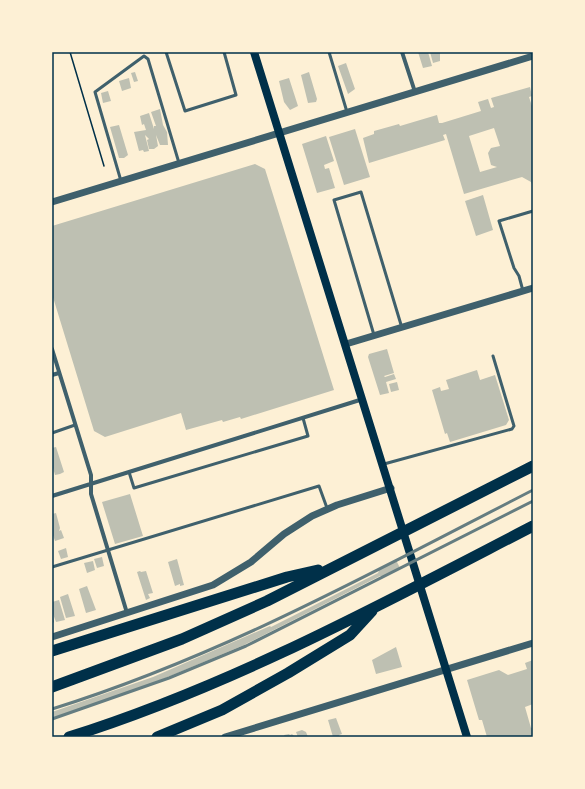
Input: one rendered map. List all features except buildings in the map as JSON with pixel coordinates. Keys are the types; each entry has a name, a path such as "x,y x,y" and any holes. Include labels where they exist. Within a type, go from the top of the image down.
{"highway":[{"path":"52,687 182,639 267,601 533,466"},
{"path":"69,737 150,709 273,657 378,606 533,526"},
{"path":"52,651 287,577 334,566"},
{"path":"157,737 222,710 288,673 350,635 378,606"}],"main road":[{"path":"254,52 384,464 468,737"}],"street":[{"path":"402,52 415,92"},
{"path":"52,202 533,56"},
{"path":"346,344 533,288"},
{"path":"52,349 91,474 91,494 127,613"},
{"path":"52,375 59,373"},
{"path":"52,496 363,398"},
{"path":"52,638 213,585 251,562 296,525 327,508 391,488"},
{"path":"225,737 533,643"}],"lane":[{"path":"166,52 185,111 236,95 224,52"},
{"path":"329,52 347,112"},
{"path":"121,181 95,92 144,56 148,59 179,163"},
{"path":"375,336 334,200 361,192 402,328"},
{"path":"523,291 499,221 533,211"},
{"path":"384,464 512,429 514,426 493,356"},
{"path":"129,472 134,488 308,436 303,418"},
{"path":"52,432 75,426"},
{"path":"52,567 319,486 327,508"}],"path":[{"path":"70,52 104,166"}],"railway":[{"path":"52,709 115,688 177,664 237,638 356,581 533,490"},
{"path":"52,719 169,678 246,646 533,501"}]}
